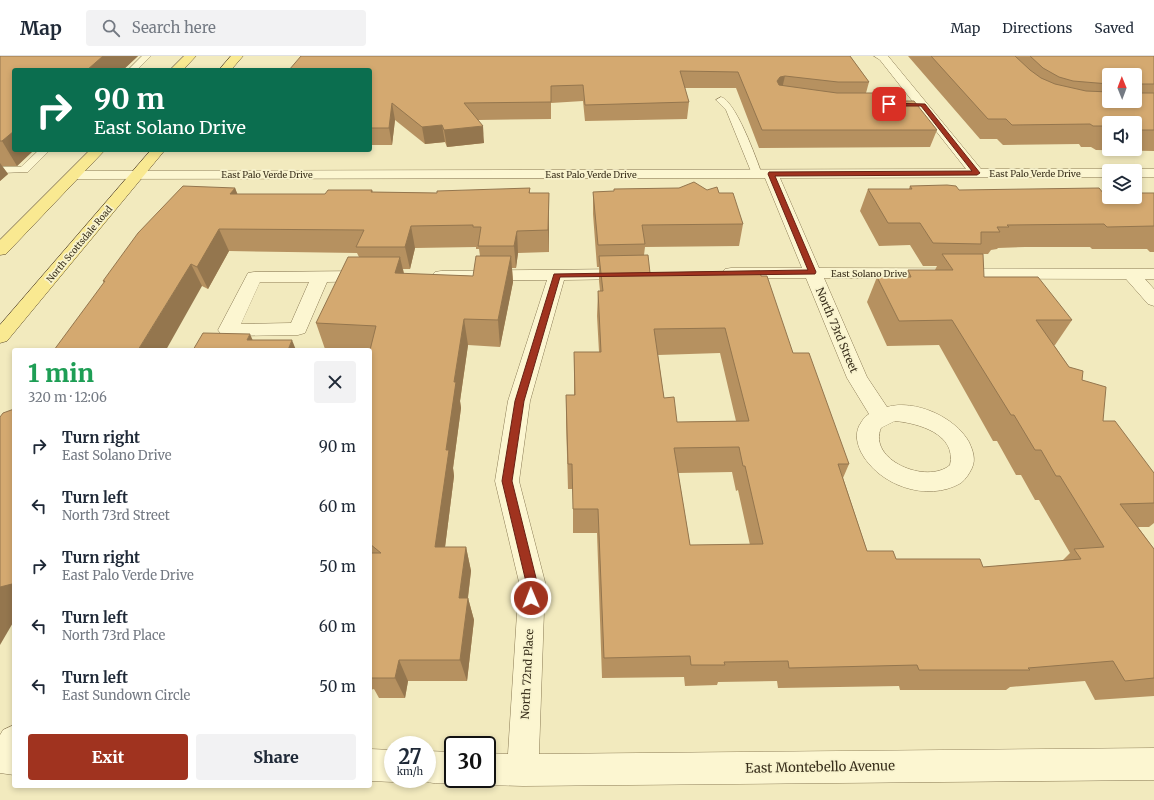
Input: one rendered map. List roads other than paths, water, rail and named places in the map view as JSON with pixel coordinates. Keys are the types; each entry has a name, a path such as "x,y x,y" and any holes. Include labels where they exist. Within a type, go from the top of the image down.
{"main road":[{"path":"178,68 190,56"},
{"path":"227,68 237,56"},
{"path":"0,250 96,152"},
{"name":"North Scottsdale Road","path":"0,337 156,152"}],"street":[{"path":"880,56 884,58 923,105 977,173"},
{"path":"904,105 923,105"},
{"name":"East Palo Verde Drive","path":"74,175 1102,173"},
{"path":"1142,173 1154,173"},
{"name":"North 73rd Street","path":"764,174 812,272 857,378 882,416"},
{"name":"East Solano Drive","path":"717,274 812,272 1154,274"},
{"path":"423,276 645,274"},
{"path":"1131,274 1154,300"},
{"name":"North 72nd Place","path":"523,770 532,582 507,481 519,401 557,275"},
{"path":"320,277 298,329 228,330 254,278 383,276"},
{"path":"12,745 4,759 12,759"},
{"name":"East Montebello Avenue","path":"496,769 1154,764"},
{"path":"372,765 384,766"}],"lane":[{"path":"134,68 147,56"},
{"path":"720,100 730,109 764,174"},
{"path":"0,170 24,170 43,152"}]}
